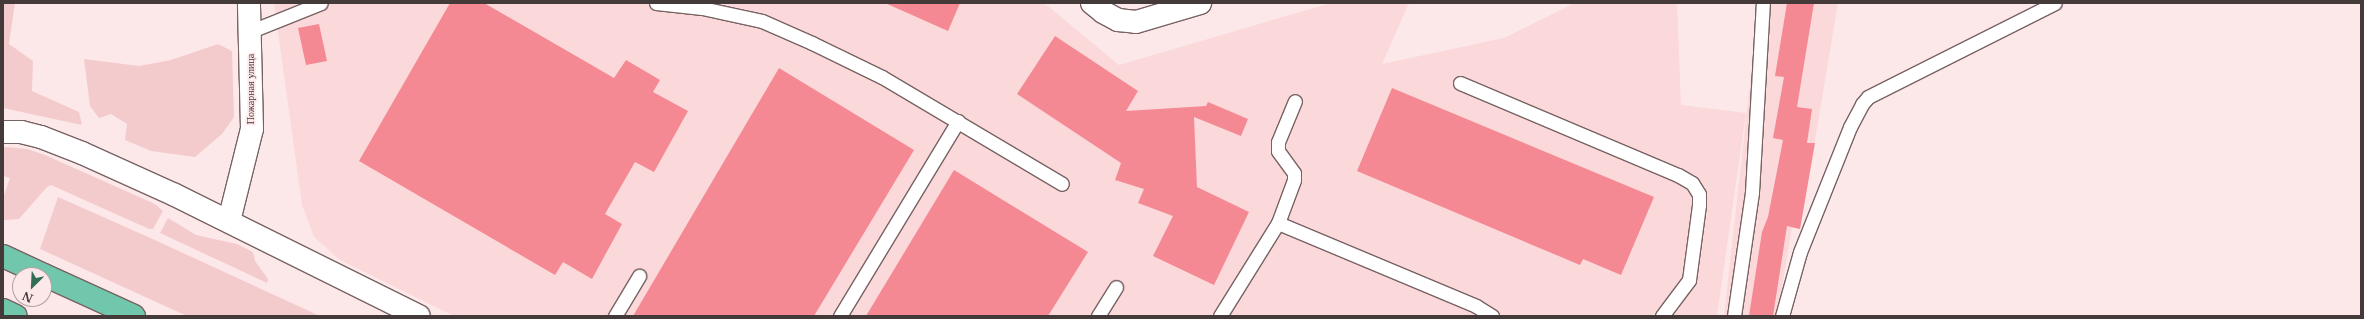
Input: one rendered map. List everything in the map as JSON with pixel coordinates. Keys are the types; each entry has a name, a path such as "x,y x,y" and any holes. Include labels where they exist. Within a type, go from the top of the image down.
{"main road":[{"path":"3,256 27,267"},
{"path":"52,279 134,316"},
{"path":"3,310 16,316"}],"street":[{"name":"Пожарная улица","path":"229,221 252,129 251,31 249,3"},
{"path":"1092,3 1103,12 1118,20 1136,22 1200,3"},
{"path":"3,132 21,132 61,144 229,221 419,316"}],"lane":[{"path":"251,31 321,3"},
{"path":"656,3 702,8 762,21 882,76 1062,184"},
{"path":"1734,316 1752,192 1763,3"},
{"path":"1782,316 1800,252 1850,127 1862,104 1868,97 2055,3"},
{"path":"1460,83 1678,175 1692,183 1699,194 1699,206 1689,280 1662,316"},
{"path":"1220,316 1278,223 1294,180 1294,173 1278,150 1278,142 1295,101"},
{"path":"840,316 958,122"},
{"path":"1278,223 1476,306 1492,316"},
{"path":"615,316 639,276"},
{"path":"1098,316 1116,287"}],"shaded area":[{"path":"3,3 15,3 9,44 33,61 32,91 79,112 82,125 3,108"},
{"path":"274,3 1044,3 1119,65 1331,3 1409,3 1382,64 1504,38 1575,3 1677,3 1681,105 1746,113 1717,316 454,316 340,260 314,237 302,205"},
{"path":"1759,3 1838,3 1800,229 1792,228 1777,316 1724,316"},
{"path":"218,44 232,51 234,117 222,134 195,157 151,151 125,140 127,124 111,114 99,118 90,106 84,59 139,66 171,60"},
{"path":"3,148 27,149 45,155 155,204 163,211 153,229 149,229 51,185 47,187 19,219 3,220 3,198 10,178 3,176"},
{"path":"58,197 320,316 187,316 40,249"},
{"path":"168,218 196,235 237,244 253,252 255,261 268,279 267,283 160,233"}],"building":[{"path":"450,3 484,3 614,78 626,60 660,80 653,92 688,111 654,172 635,162 605,214 622,224 592,279 563,262 555,275 359,161"},
{"path":"885,3 960,3 948,31"},
{"path":"1787,3 1814,3 1797,107 1812,109 1807,143 1815,143 1800,229 1787,226 1773,316 1749,316 1762,232 1768,217 1783,140 1773,138 1784,77 1775,76"},
{"path":"319,24 327,61 306,65 298,28"},
{"path":"1055,36 1138,91 1126,111 1206,106 1208,102 1248,119 1241,136 1194,117 1197,187 1249,212 1214,285 1153,256 1173,216 1138,203 1144,189 1115,180 1121,163 1017,94"},
{"path":"779,68 914,150 814,316 633,316"},
{"path":"1392,88 1654,197 1621,275 1583,259 1580,265 1357,171"},
{"path":"954,170 1088,252 1048,316 866,316"}]}
